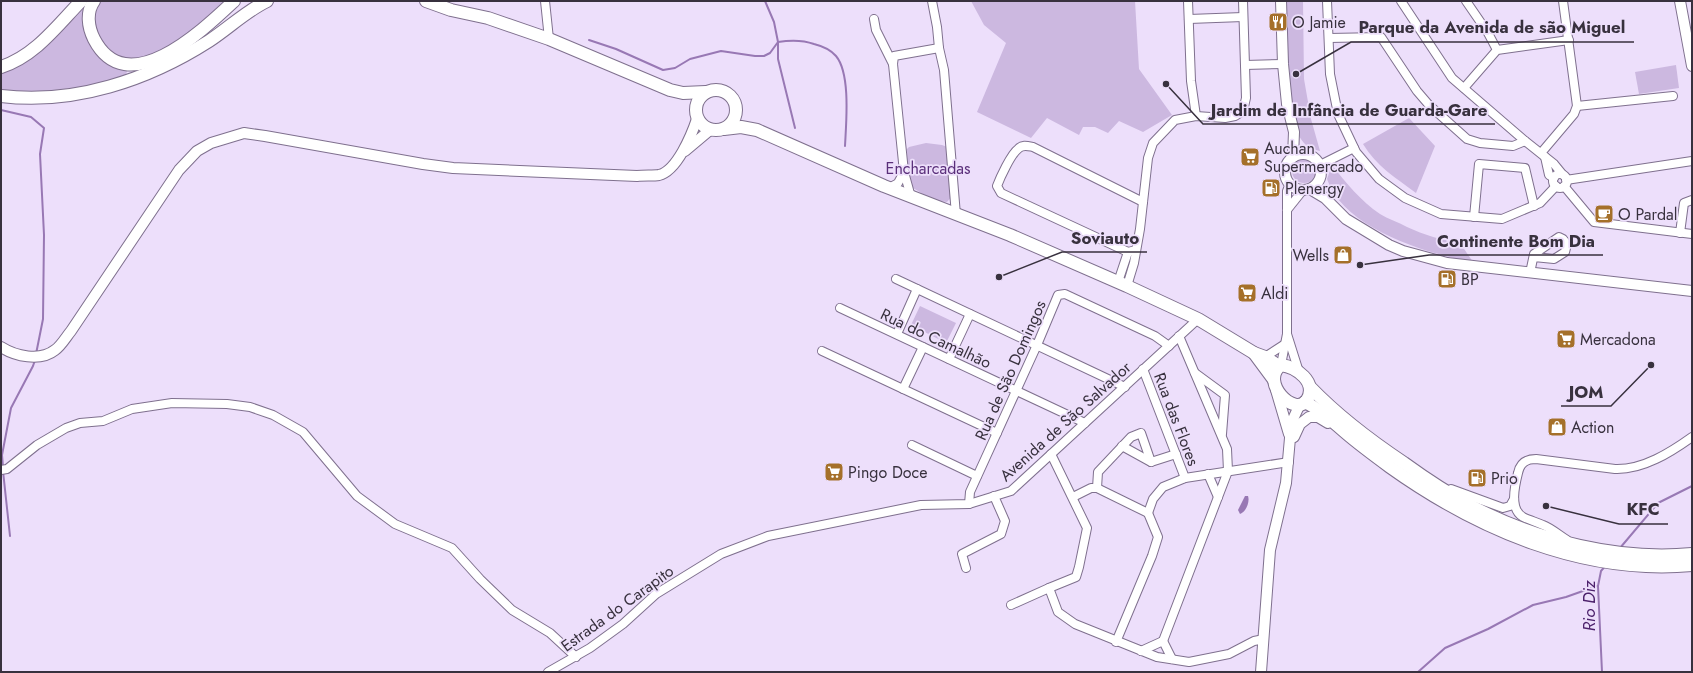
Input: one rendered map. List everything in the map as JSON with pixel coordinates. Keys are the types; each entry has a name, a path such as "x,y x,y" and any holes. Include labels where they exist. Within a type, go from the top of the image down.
{"highway":[{"path":"1,67 20,60 34,49 47,38 81,1"},
{"path":"94,1 90,6 88,21 94,38 105,56 122,64 137,65 154,61 175,50 195,35 234,1"},
{"path":"1,96 38,97 76,94 109,87 141,76 184,56 211,40 242,16 267,1"},
{"path":"426,1 451,10 488,18 549,39 670,90 683,93 717,90 728,94 735,103 736,109 742,119 757,130 889,188 1010,235 1123,284 1198,319 1280,366 1289,366 1305,377 1310,387 1374,442 1435,485 1488,514 1521,528 1574,544 1596,554"},
{"path":"450,1 470,8 488,18"},
{"path":"670,90 690,105 705,127 710,130 741,127 757,130"},
{"path":"696,115 698,100 706,92"},
{"path":"724,129 733,121 736,109"},
{"path":"1260,355 1284,400 1292,403 1303,403 1315,407 1338,427 1414,484 1479,521 1510,535 1543,547 1630,559 1669,567 1692,564"},
{"path":"1275,385 1276,370 1280,366"},
{"path":"1303,403 1310,394 1310,387"},
{"path":"1630,559 1692,554"}],"main road":[{"path":"1281,1 1283,64 1287,104 1294,132 1293,157"},
{"path":"1680,1 1692,66"},
{"path":"681,155 692,134 696,115"},
{"path":"1,347 18,354 35,356 55,351 71,331 180,170 197,151 228,137 244,133 453,168 622,175 661,174 672,166 681,155 710,130"},
{"path":"1294,132 1308,155"},
{"path":"1367,231 1322,187 1319,180 1321,170 1320,165 1313,157 1303,154 1293,157 1290,160 1286,168 1286,179 1290,184 1298,190 1306,190 1325,198 1346,219 1389,245 1403,251 1447,263 1692,291"},
{"path":"1306,190 1319,180"},
{"path":"1275,385 1290,442"},
{"path":"1261,672 1270,550 1286,483 1294,417 1303,403"},
{"path":"1290,442 1300,424 1309,416 1318,417 1329,424 1338,427"}],"street":[{"path":"545,1 549,39"},
{"path":"932,1 944,70 956,215"},
{"path":"1188,1 1192,81 1196,116"},
{"path":"1123,284 1143,202 1148,158 1153,143 1175,120 1196,116 1225,118 1235,116 1243,111 1246,98 1243,1"},
{"path":"1327,1 1330,74 1333,94 1338,114 1356,152 1379,178 1405,198 1441,214 1502,219 1540,204 1561,181 1692,161"},
{"path":"1401,1 1446,70 1464,88 1554,164 1561,181 1594,222 1692,234"},
{"path":"1466,1 1488,33 1497,50"},
{"path":"1543,155 1574,114 1577,106 1563,1"},
{"path":"1189,19 1243,17"},
{"path":"874,19 876,30 893,64"},
{"path":"1329,38 1381,37 1417,91 1429,105 1467,139 1480,143 1513,146 1525,141"},
{"path":"1464,88 1497,50 1569,40"},
{"path":"911,197 904,172 893,64 894,56 939,48"},
{"path":"1245,65 1283,64"},
{"path":"1577,106 1673,96"},
{"path":"1132,251 1001,193 997,186 1000,178 1018,149 1024,145 1033,147 1143,202"},
{"path":"1320,165 1354,148"},
{"path":"1474,217 1479,164 1525,168 1534,206"},
{"path":"889,188 898,183 904,172"},
{"path":"1280,366 1287,334 1287,190 1290,184"},
{"path":"1287,211 1306,190"},
{"path":"1680,233 1684,203 1692,200"},
{"path":"1530,273 1534,256"},
{"path":"896,279 1125,386"},
{"path":"897,334 917,289"},
{"name":"Rua de São Domingos","path":"969,504 970,492 1037,346 1058,295 1066,294 1155,336 1168,346"},
{"name":"Rua do Camalhão","path":"840,308 1085,423"},
{"path":"949,359 970,314"},
{"name":"Avenida de São Salvador","path":"768,536 921,505 969,504 1011,492 1198,319"},
{"path":"1287,334 1299,372"},
{"path":"1141,651 1163,641 1228,471 1227,449 1179,336"},
{"path":"1260,355 1285,344"},
{"path":"902,389 923,347"},
{"path":"822,351 997,433"},
{"name":"Rua das Flores","path":"1143,369 1185,478"},
{"path":"1195,373 1225,395 1222,437"},
{"path":"1,470 7,469 37,445 66,428 80,423 103,421 132,409 172,403 227,404 258,410 273,415 303,432 357,496 395,524 452,548 480,579 512,610 550,633 576,657"},
{"path":"1097,488 1098,472 1130,437 1141,433 1151,462"},
{"path":"1574,544 1547,526 1520,514 1515,506 1514,499 1519,468 1523,463 1536,458 1615,469 1625,469 1658,457 1692,437"},
{"path":"912,445 978,476"},
{"path":"1122,446 1151,462 1176,454"},
{"path":"1011,605 1076,577 1080,567 1087,528 1051,454"},
{"path":"1148,513 1153,499 1163,486 1185,478 1289,462"},
{"path":"1208,474 1218,497"},
{"path":"1435,485 1447,487 1484,500 1501,508 1510,506 1514,499"},
{"path":"1073,497 1091,488 1097,488 1148,513 1158,537 1152,556 1116,642"},
{"path":"966,568 962,554 1001,534 1005,522 994,496"},
{"name":"Estrada do Carapito","path":"548,672 576,657 623,624 656,594 721,554 768,536"},
{"path":"1049,588 1058,612 1075,624 1116,642 1157,657 1189,662 1229,654 1254,641 1264,639"},
{"path":"1163,641 1172,659"}],"green space":[{"path":"85,1 83,23 121,67 127,71 126,75 101,85 29,93 1,92 1,72"},
{"path":"98,1 229,1 164,52 136,62 116,56 104,46 93,28 95,5"},
{"path":"971,1 1135,1 1139,69 1172,115 1143,132 1119,121 1108,133 1095,127 1083,127 1079,135 1047,118 1031,138 977,112 1006,43 984,25"},
{"path":"1287,1 1303,1 1304,79 1311,119 1320,151 1306,145 1298,133 1292,117 1286,55"},
{"path":"1676,65 1679,88 1639,94 1635,72"},
{"path":"1409,118 1435,146 1416,193 1380,165 1363,144"},
{"name":"Encharcadas","path":"926,143 942,145 950,148 954,194 947,202 942,202 932,198 908,185 907,149 909,147"},
{"path":"1304,159 1313,162 1316,171 1313,180 1304,183 1295,180 1292,171 1295,162"},
{"path":"1332,165 1354,191 1380,214 1420,232 1440,239 1460,243 1473,262 1433,253 1389,236 1368,225 1350,212 1336,196 1327,179"},
{"path":"920,306 956,323 946,343 911,325"}],"shaded area":[{"path":"1245,496 1248,496 1248,504 1246,509 1240,514 1238,510"}],"waterway":[{"path":"765,1 774,22 778,42 778,59 795,128"},
{"path":"589,40 616,49 663,70 675,68 690,59 721,51 764,56 770,53 778,42 801,41 823,47 831,51 836,56 841,64 844,75 847,113 845,146"},
{"path":"1,110 31,117 44,128 40,154 44,235 43,319 36,354"},
{"path":"3,467 2,455 11,408 35,360"},
{"path":"3,471 10,536"},
{"name":"Rio Diz","path":"1620,548 1658,503 1692,486"},
{"name":"Rio Diz","path":"1602,672 1598,586 1601,571 1606,565"},
{"path":"1418,672 1445,648 1488,629 1533,605 1566,597 1597,586"}],"place":[{"name":"O Jamie","path":"1278,22"},
{"name":"Parque da Avenida de são Miguel","path":"1296,74"},
{"name":"Jardim de Infância de Guarda-Gare","path":"1166,84"},
{"name":"Auchan Supermercado","path":"1250,157"},
{"name":"Plenergy","path":"1271,188"},
{"name":"O Pardal","path":"1604,214"},
{"name":"Wells","path":"1343,255"},
{"name":"Continente Bom Dia","path":"1360,265"},
{"name":"Soviauto","path":"999,277"},
{"name":"BP","path":"1447,279"},
{"name":"Aldi","path":"1247,293"},
{"name":"Mercadona","path":"1566,339"},
{"name":"JOM","path":"1651,365"},
{"name":"Action","path":"1557,427"},
{"name":"Pingo Doce","path":"834,472"},
{"name":"Prio","path":"1477,478"},
{"name":"KFC","path":"1546,506"}]}
